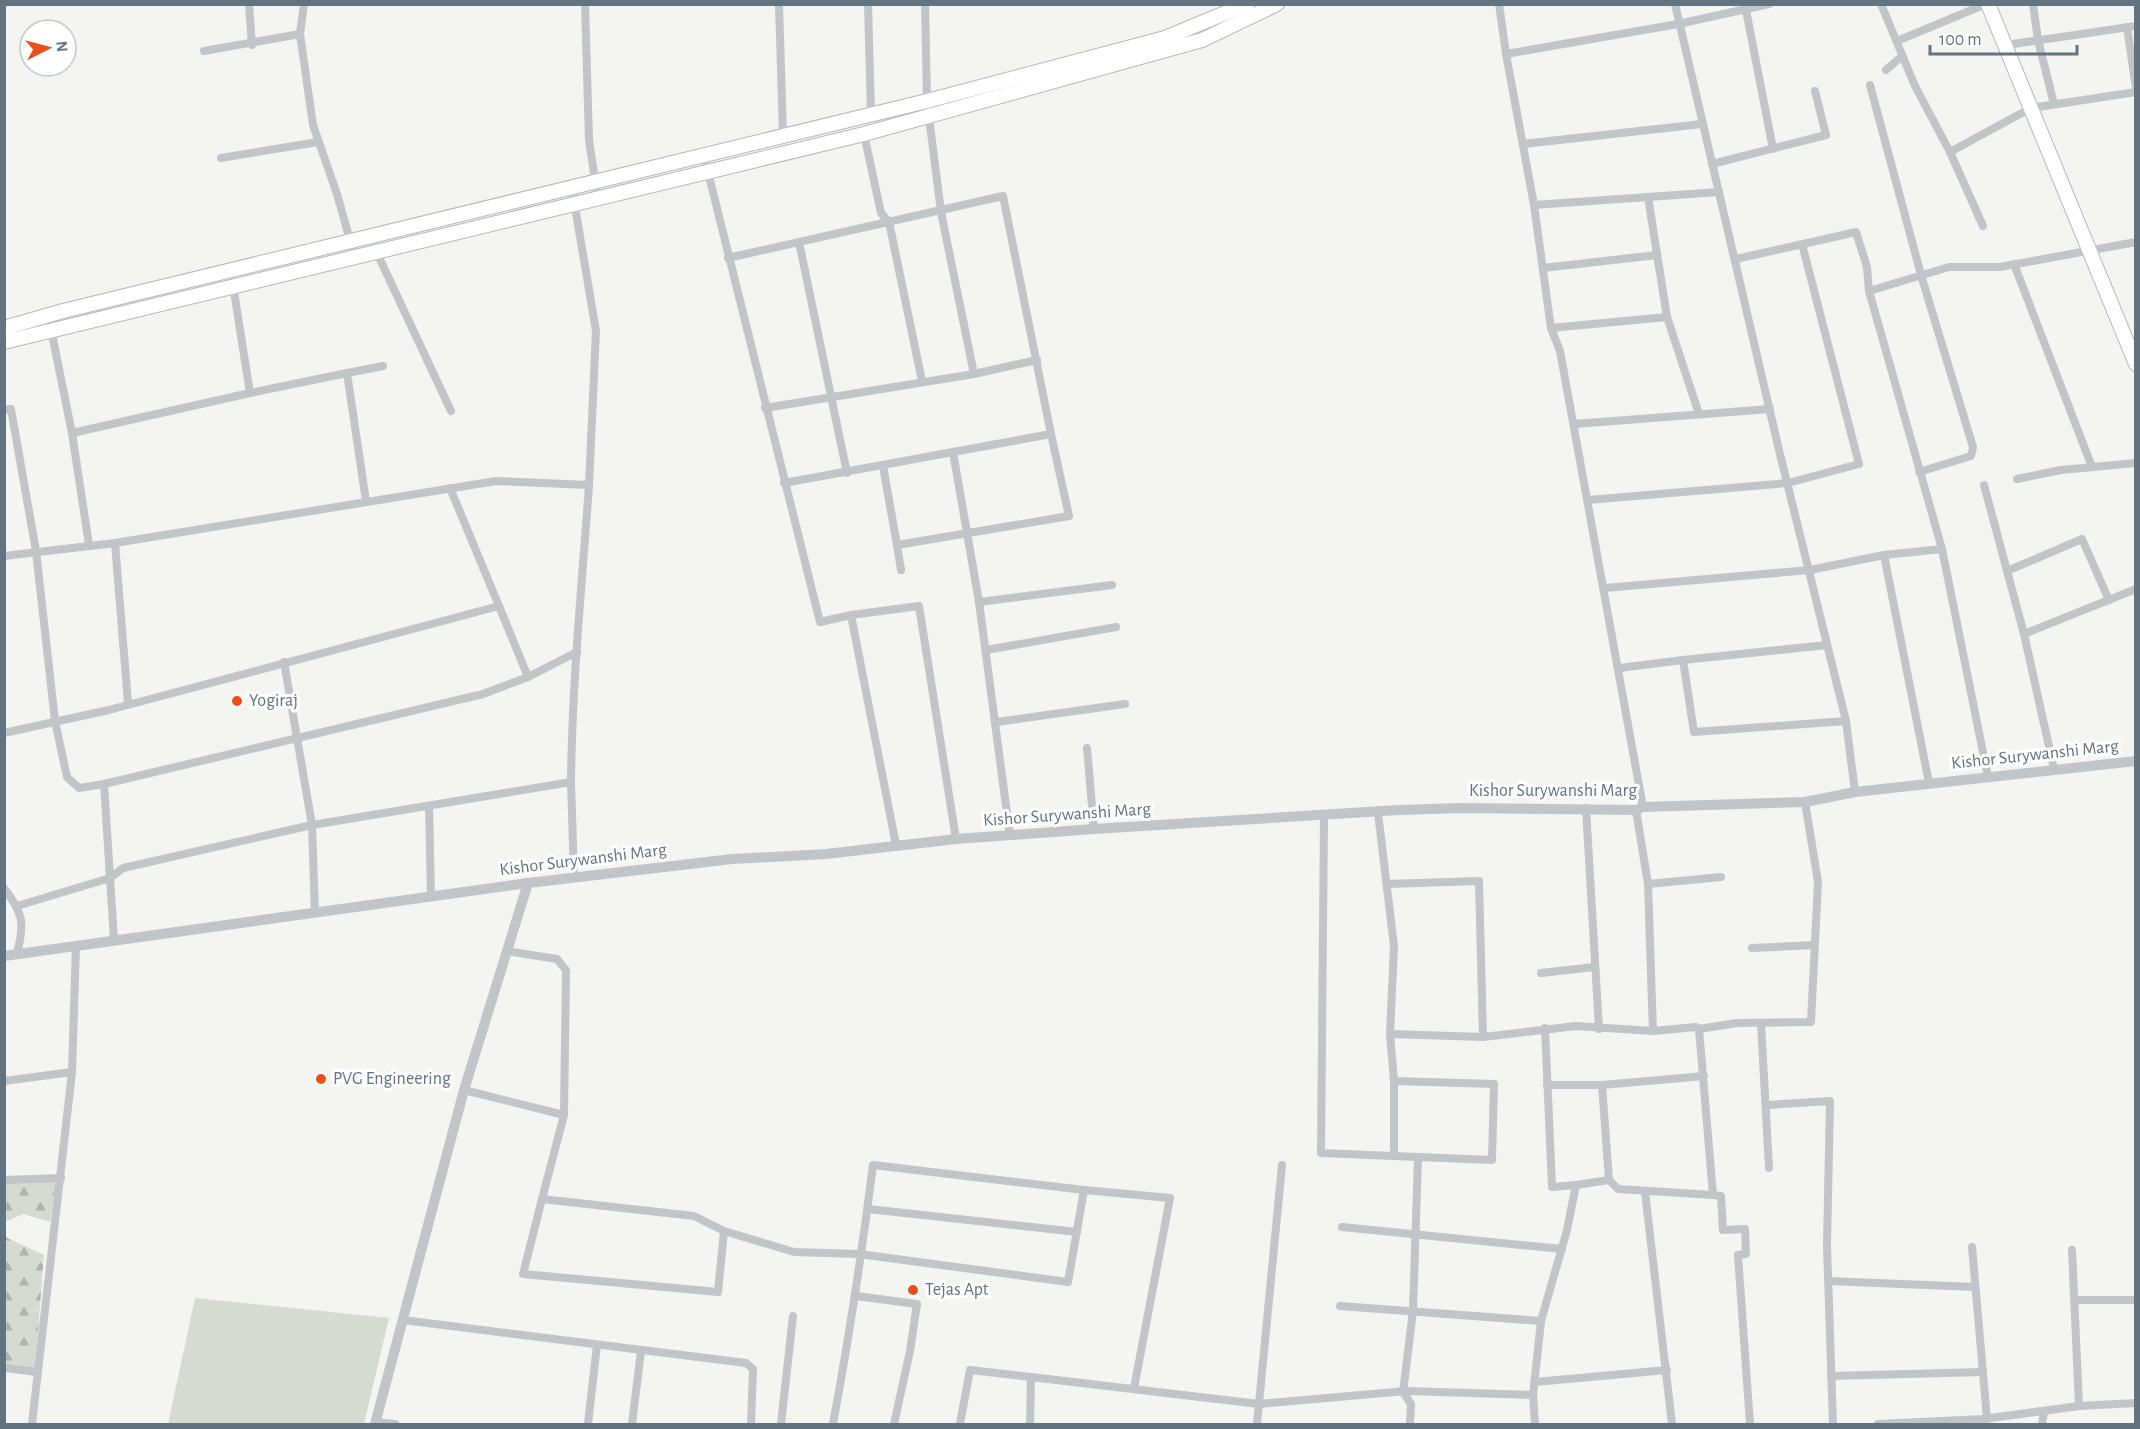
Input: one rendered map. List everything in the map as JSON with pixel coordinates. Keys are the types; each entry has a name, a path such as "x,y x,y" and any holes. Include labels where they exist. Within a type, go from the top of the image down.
{"main road":[{"path":"4,328 63,310 595,184 927,101 1165,38 1247,4"},
{"path":"4,342 233,285 576,206 929,117 1202,40 1277,4"},
{"path":"1987,4 2006,45 2136,364"},
{"path":"509,204 513,221"},
{"path":"438,221 441,237"}],"street":[{"path":"249,4 252,45"},
{"path":"304,4 300,34 313,125 338,194 349,243 355,258"},
{"path":"585,4 589,140 598,200"},
{"path":"779,4 783,136"},
{"path":"868,4 871,114"},
{"path":"925,4 927,101 940,212 974,374"},
{"path":"1499,4 1534,205 1551,328 1560,351 1619,668 1648,885 1653,1032"},
{"path":"1675,4 1846,722 1855,792"},
{"path":"1506,54 1678,24 1769,4"},
{"path":"1881,4 1902,56 1950,152 1983,226"},
{"path":"1897,41 1987,4"},
{"path":"2033,4 2038,40 2054,104"},
{"path":"1746,10 1773,149"},
{"path":"1950,152 2031,108 2136,90 2132,27 2006,45"},
{"path":"204,51 252,45 300,34"},
{"path":"1886,70 1902,56"},
{"path":"1870,85 1921,275 1973,447 1971,456 1919,472"},
{"path":"1712,164 1826,135 1815,91"},
{"path":"1523,144 1702,124"},
{"path":"864,134 880,213 889,222 922,381"},
{"path":"220,158 318,142"},
{"path":"704,156 820,622 851,615 919,606 956,840"},
{"path":"572,189 596,331 589,485 572,695 571,782 574,878"},
{"path":"1534,205 1719,192"},
{"path":"728,258 1003,196 1069,516 968,531 897,545"},
{"path":"1648,197 1667,317 1699,414"},
{"path":"1736,259 1856,232 1867,267 1869,291 1942,549 1988,777"},
{"path":"370,238 452,411"},
{"path":"799,242 847,473"},
{"path":"1869,291 1949,267 1983,268 2014,264 2136,242"},
{"path":"1588,500 1788,483 1859,464 1802,244"},
{"path":"1543,268 1657,255"},
{"path":"2014,264 2092,467"},
{"path":"233,285 250,393"},
{"path":"1551,328 1667,317"},
{"path":"51,329 72,433 89,545"},
{"path":"765,408 974,374 1037,360"},
{"path":"72,433 383,366"},
{"path":"347,373 366,501"},
{"path":"4,410 11,409 36,551 55,721 67,777 79,788 483,694 528,677 577,652"},
{"path":"1574,424 1770,409"},
{"path":"784,483 1051,434"},
{"path":"953,452 968,531 997,722 1010,836"},
{"path":"2017,478 2136,463"},
{"path":"883,466 901,570"},
{"path":"4,556 115,543 496,481 589,485"},
{"path":"1984,485 2024,633 2054,769"},
{"path":"450,488 528,677"},
{"path":"2007,571 2082,539 2109,600"},
{"path":"115,543 128,703"},
{"path":"1605,588 1810,570 1884,555 1942,549"},
{"path":"1884,555 1929,783"},
{"path":"979,602 1112,585"},
{"path":"2024,633 2136,589"},
{"path":"4,734 109,710 128,703 499,606"},
{"path":"851,615 896,845"},
{"path":"986,650 1116,627"},
{"path":"1619,668 1827,645"},
{"path":"1683,660 1694,732 1846,722"},
{"path":"284,662 312,825 315,913"},
{"path":"997,722 1125,704"},
{"path":"1087,748 1094,829"},
{"name":"Kishor Surywanshi Marg","path":"4,957 17,953 528,883 732,859 826,854 896,845 1094,829 1461,808 1639,808 1805,802 1855,792 2136,761"},
{"path":"17,906 110,879 123,868 312,825 571,782"},
{"path":"104,784 114,940"},
{"path":"1389,1034 1483,1037 1576,1026 1653,1032 1696,1027 1699,1029 1737,1023 1811,1022 1818,882 1805,802"},
{"path":"429,806 431,897"},
{"path":"1586,808 1599,1029"},
{"path":"1378,813 1394,946 1389,1034 1394,1081 1394,1156"},
{"path":"1324,816 1321,1153 1492,1160 1494,1084 1394,1081"},
{"path":"1648,885 1721,877"},
{"path":"1388,884 1479,881 1483,1037"},
{"path":"395,1425 375,1423 464,1090 528,883"},
{"path":"4,888 21,913 22,932 17,953"},
{"path":"32,1425 72,1072 76,945"},
{"path":"1752,948 1815,945"},
{"path":"506,951 558,959 566,970 564,1115 523,1274 718,1292 724,1232"},
{"path":"1541,974 1594,967"},
{"path":"1761,1023 1769,1168"},
{"path":"1545,1028 1552,1187 1609,1180"},
{"path":"1699,1029 1713,1195"},
{"path":"4,1081 72,1072"},
{"path":"1547,1085 1602,1085 1704,1076"},
{"path":"1602,1085 1609,1180 1618,1189 1721,1196 1723,1230 1745,1229 1746,1254 1738,1255 1750,1425"},
{"path":"464,1090 564,1115"},
{"path":"1767,1105 1830,1101 1828,1281 1833,1425"},
{"path":"1410,1425 1411,1404 1403,1392 1413,1311 1418,1157"},
{"path":"833,1425 856,1296 859,1254 873,1165 1170,1198 1134,1388"},
{"path":"1257,1425 1282,1165"},
{"path":"4,1180 61,1178"},
{"path":"1535,1425 1533,1395 1541,1321 1562,1249 1576,1185"},
{"path":"542,1199 694,1215 724,1232 794,1252 859,1254 1068,1282 1084,1190"},
{"path":"1645,1192 1672,1425"},
{"path":"867,1209 1077,1232"},
{"path":"1341,1227 1562,1249"},
{"path":"1971,1247 1987,1419"},
{"path":"2072,1250 2079,1406"},
{"path":"1828,1281 1975,1287"},
{"path":"856,1296 916,1304 910,1352 894,1425"},
{"path":"2076,1300 2136,1300"},
{"path":"1340,1306 1541,1321"},
{"path":"781,1425 793,1316"},
{"path":"403,1320 751,1365 753,1369 751,1425"},
{"path":"588,1425 597,1345"},
{"path":"632,1425 641,1351"},
{"path":"4,1368 38,1372"},
{"path":"960,1425 970,1370 1259,1404 1403,1392 1533,1395"},
{"path":"1535,1382 1667,1370"},
{"path":"1831,1376 1983,1372"},
{"path":"1030,1425 1031,1377"},
{"path":"1878,1425 1987,1419 2079,1406 2136,1402"},
{"path":"2042,1425 2044,1411"}],"green space":[{"path":"57,1181 50,1222 23,1214 5,1222 4,1182"},
{"path":"4,1231 7,1238 44,1255 35,1369 5,1366"},
{"path":"195,1298 389,1318 364,1424 168,1424"}],"place":[{"name":"Yogiraj","path":"237,701"},
{"name":"PVG Engineering","path":"321,1079"},
{"name":"Tejas Apt","path":"913,1290"}]}
